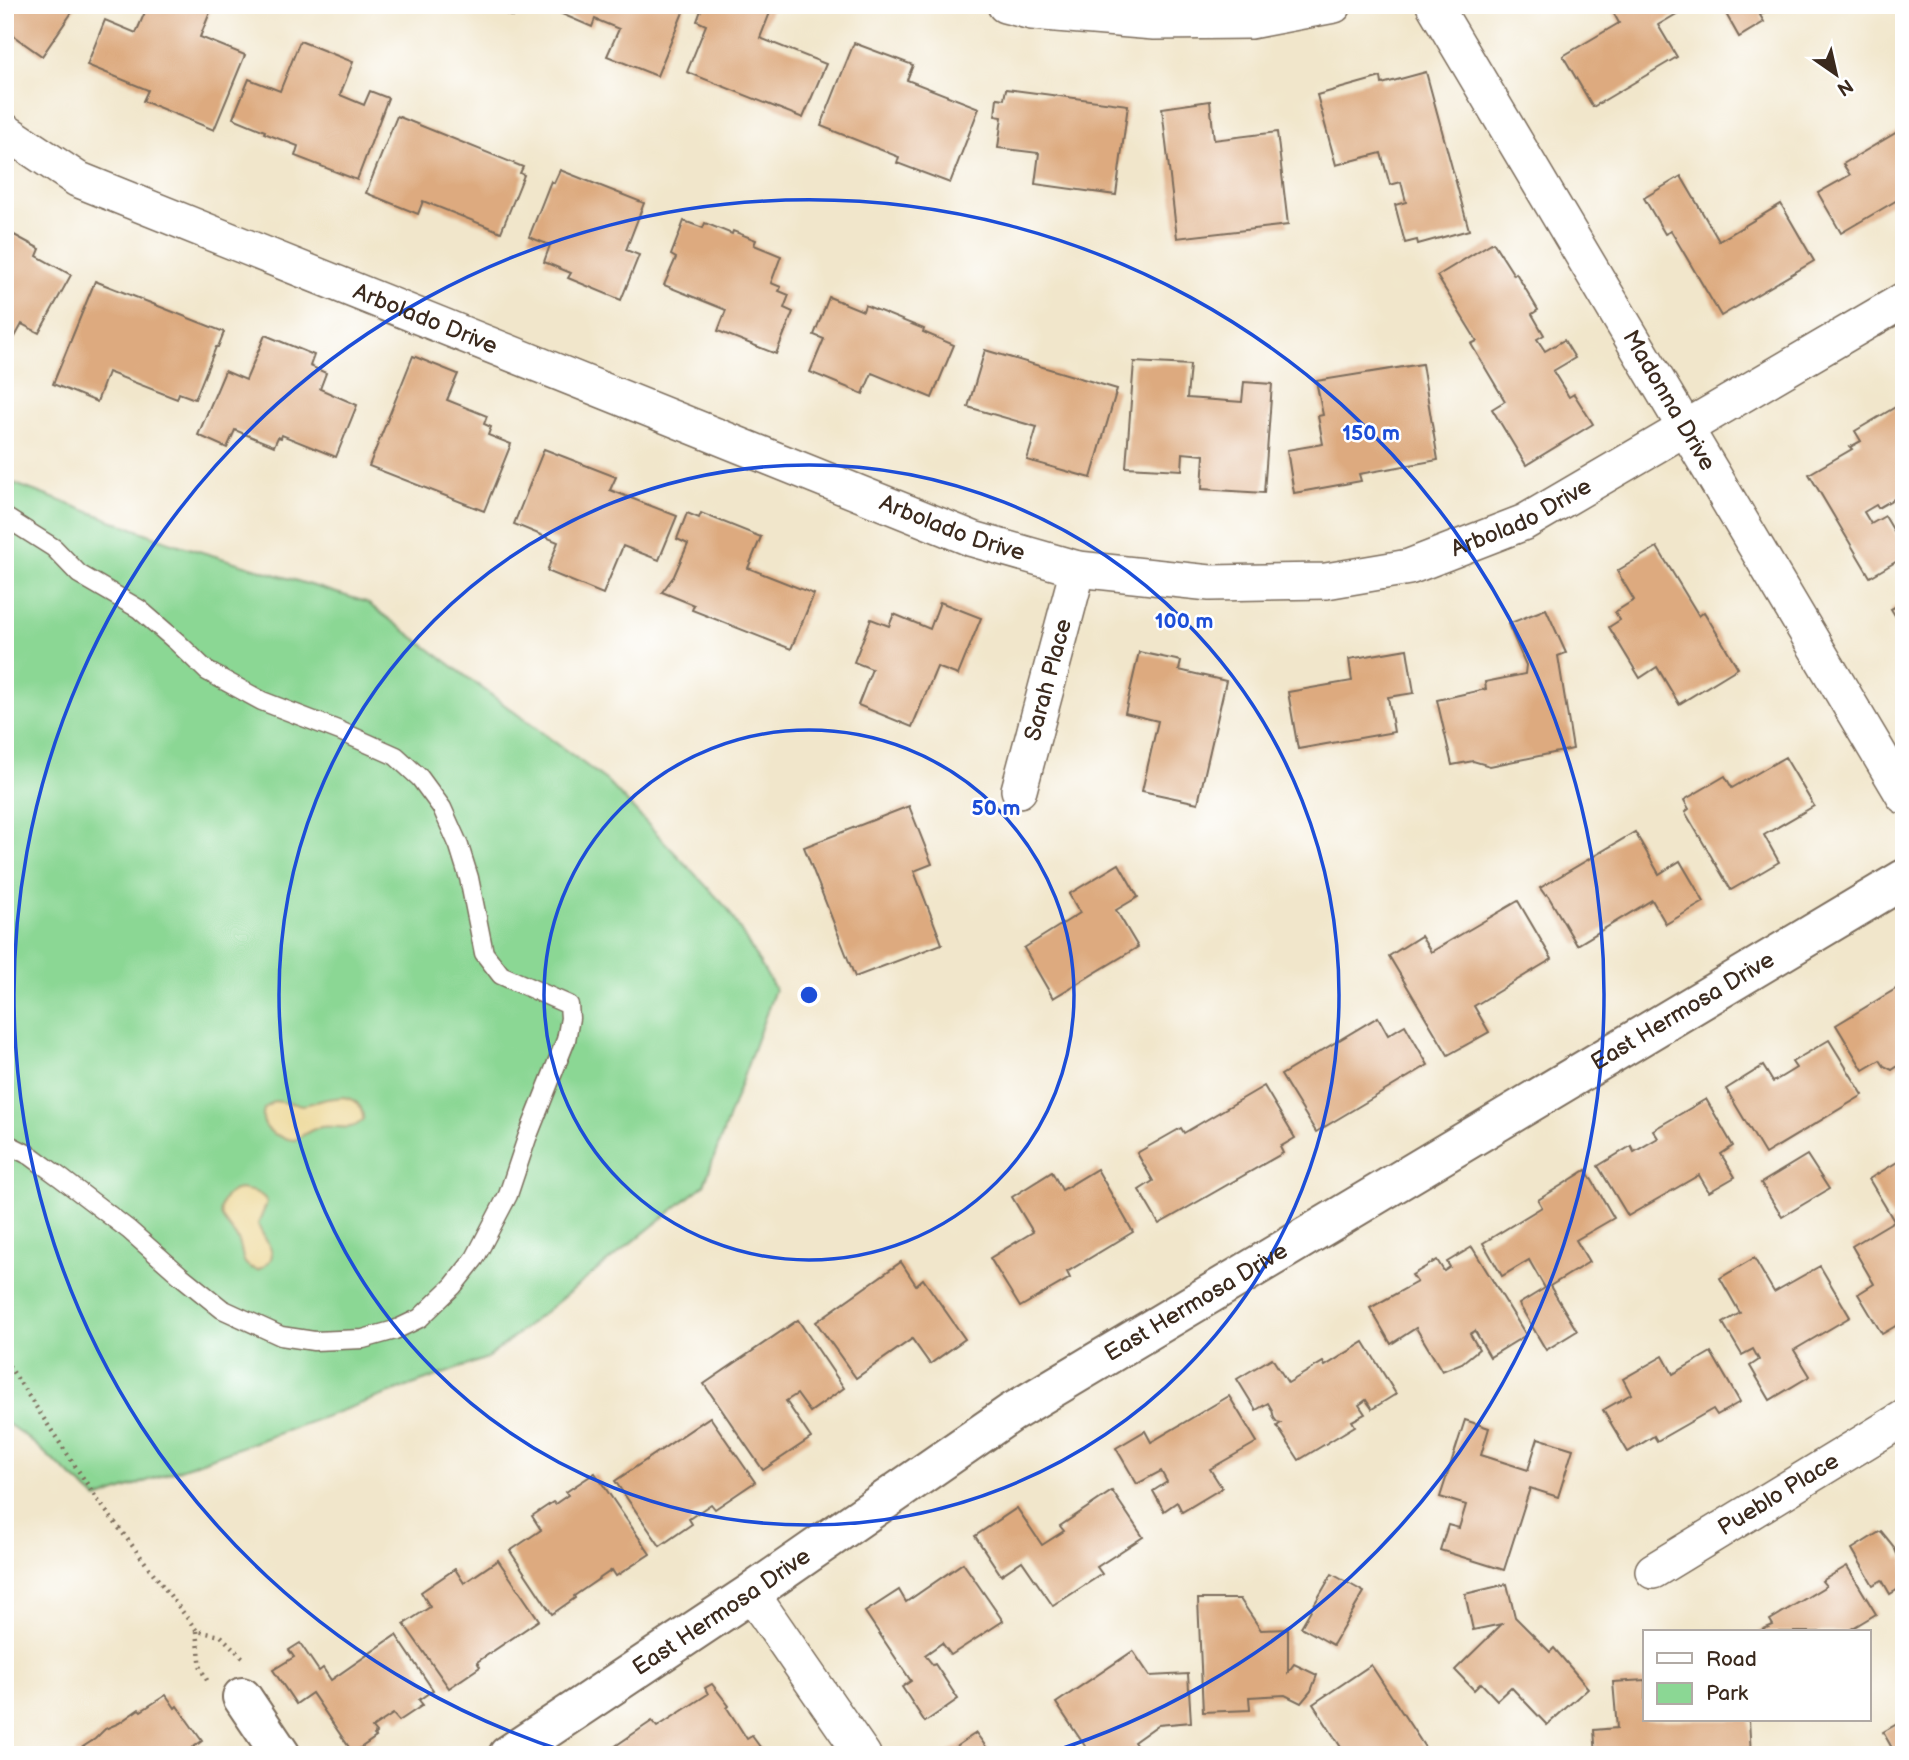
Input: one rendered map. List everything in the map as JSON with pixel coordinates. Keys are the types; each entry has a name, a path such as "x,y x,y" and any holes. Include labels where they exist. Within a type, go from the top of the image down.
{"street":[{"path":"1005,5 1032,12 1154,22 1250,21 1334,5"},
{"name":"Madonna Drive","path":"1434,5 1904,796"},
{"name":"Arbolado Drive","path":"5,131 77,179 973,539 1078,569 1210,583 1326,581 1409,567 1525,522 1904,300"},
{"name":"Sarah Place","path":"1019,790 1078,569"},
{"name":"East Hermosa Drive","path":"508,1755 751,1593 1011,1413 1904,878"},
{"name":"Pueblo Place","path":"1653,1571 1904,1418"},
{"path":"751,1593 863,1755"},
{"path":"242,1697 281,1755"}],"lane":[{"path":"5,517 54,548 79,574 139,609 207,671 262,701 351,736 396,756 404,763 420,778 442,808 459,846 469,878 484,953 501,975 569,1005 570,1018 566,1040 527,1138 508,1195 475,1258 453,1286 420,1318 396,1330 363,1339 314,1341 281,1336 222,1309 90,1200 31,1156 5,1143"}],"path":[{"path":"5,1360 97,1499 197,1631 201,1669 214,1692 242,1697 249,1665 221,1636 197,1631"}],"green space":[{"path":"5,480 169,542 366,602 607,781 727,908 775,989 704,1185 487,1358 97,1499 28,1438 5,1422"}],"sand":[{"path":"343,1097 355,1101 362,1110 363,1119 359,1124 344,1128 321,1127 293,1140 274,1134 267,1129 264,1122 264,1109 274,1101 304,1105"},
{"path":"240,1189 260,1194 267,1203 258,1224 272,1254 266,1265 258,1270 247,1266 238,1240 222,1217 221,1207 226,1196"}],"building":[{"path":"5,5 77,5 42,56 5,30"},
{"path":"148,5 213,5 200,37 245,55 214,130 143,101 148,90 87,65 105,20 136,33"},
{"path":"484,5 517,5 513,17"},
{"path":"541,5 686,5 657,76 607,56 619,29 595,19 592,27"},
{"path":"703,5 773,5 760,38 826,64 803,118 687,72 706,25 697,21"},
{"path":"1609,5 1682,5 1685,9 1658,25 1677,57 1593,107 1563,56 1619,23"},
{"path":"1721,5 1776,5 1760,15 1764,22 1739,37"},
{"path":"300,41 353,62 340,95 364,105 370,91 388,98 357,180 295,156 298,146 233,118 249,79 280,91"},
{"path":"854,43 913,65 907,80 979,108 950,183 897,163 899,157 821,126"},
{"path":"1426,72 1469,230 1418,244 1417,240 1405,243 1395,205 1406,202 1401,182 1390,185 1381,153 1336,165 1317,95 1381,77 1382,84"},
{"path":"1006,89 1128,105 1116,195 1035,184 1039,153 998,148 1002,117 995,116 997,98 1004,99"},
{"path":"1210,101 1214,140 1277,132 1288,225 1177,238 1162,108"},
{"path":"397,116 523,167 520,173 524,175 501,232 423,201 418,214 366,193"},
{"path":"1904,128 1904,196 1841,233 1818,193 1850,175 1843,164"},
{"path":"560,170 644,203 626,250 639,255 621,300 568,278 571,273 544,262 550,245 529,237 551,181 554,183"},
{"path":"1681,176 1719,241 1781,204 1814,261 1721,316 1671,231 1665,234 1644,198"},
{"path":"684,221 703,228 705,223 732,234 733,231 756,240 754,245 781,256 771,283 781,287 779,291 789,295 784,308 793,312 776,354 718,331 726,310 664,285 676,258 671,255"},
{"path":"5,230 40,249 37,256 71,275 39,333 22,324 15,337 5,332"},
{"path":"1493,242 1538,310 1532,314 1544,335 1537,339 1545,351 1564,340 1575,358 1553,371 1569,397 1574,394 1593,424 1526,465 1492,409 1505,401 1471,344 1477,341 1437,276"},
{"path":"95,281 224,332 195,399 179,393 177,399 108,372 97,402 53,384"},
{"path":"829,297 863,311 865,305 924,329 923,332 954,345 932,398 872,373 863,394 810,372 824,339 814,335"},
{"path":"265,335 314,355 310,366 326,373 320,389 357,405 336,457 282,435 274,446 235,430 227,448 198,435 225,371 246,380"},
{"path":"985,350 1117,389 1091,478 1027,460 1037,427 968,407"},
{"path":"413,356 458,374 447,400 487,416 484,424 491,427 488,435 511,444 484,511 369,466"},
{"path":"1134,362 1190,365 1187,398 1242,402 1244,382 1272,384 1264,493 1202,489 1204,455 1183,453 1182,470 1126,467"},
{"path":"1422,364 1438,460 1359,474 1361,481 1294,493 1287,450 1323,444 1318,416 1323,415 1316,381"},
{"path":"1904,402 1904,493 1878,508 1876,505 1864,512 1871,524 1885,516 1904,548 1904,557 1870,577 1809,474 1861,441 1855,431"},
{"path":"544,449 616,477 610,490 677,516 659,560 623,546 603,594 547,571 558,542 514,524"},
{"path":"687,513 699,518 701,513 761,537 748,568 814,594 791,649 692,610 694,605 662,592 674,576 688,544 677,539"},
{"path":"1657,547 1699,616 1704,612 1738,668 1679,704 1657,667 1640,678 1609,627 1620,620 1615,612 1634,600 1617,571"},
{"path":"940,602 981,618 958,675 937,667 912,727 858,705 872,669 854,662 871,619 889,626 894,614 930,629"},
{"path":"1904,602 1904,630 1891,609"},
{"path":"1546,609 1566,653 1558,656 1573,749 1490,766 1473,761 1452,765 1437,700 1486,689 1485,682 1525,674 1526,665 1508,624"},
{"path":"1407,649 1414,693 1388,697 1394,732 1298,749 1288,692 1352,681 1349,659"},
{"path":"1139,652 1181,661 1179,670 1226,681 1198,803 1142,791 1158,721 1125,713"},
{"path":"1785,757 1814,806 1764,835 1779,862 1731,890 1685,812 1689,809 1684,800 1725,776 1732,788"},
{"path":"909,806 932,864 914,871 942,944 855,977 804,847"},
{"path":"1635,832 1659,874 1680,861 1704,902 1666,924 1652,900 1577,945 1547,894 1540,888"},
{"path":"1119,864 1138,897 1116,910 1138,947 1053,998 1024,948 1080,913 1069,894"},
{"path":"1518,901 1552,959 1474,1006 1489,1032 1448,1055 1389,956 1421,936 1431,952"},
{"path":"1904,984 1904,1062 1892,1070 1880,1060 1863,1070 1836,1025"},
{"path":"1378,1017 1388,1035 1405,1025 1428,1065 1316,1132 1281,1075"},
{"path":"1829,1040 1863,1095 1765,1154 1726,1089 1763,1066 1773,1082 1796,1068 1792,1062"},
{"path":"1264,1086 1295,1138 1280,1147 1283,1153 1159,1224 1139,1190 1153,1181 1137,1153 1181,1128 1184,1133"},
{"path":"1706,1099 1733,1146 1721,1154 1735,1177 1709,1192 1699,1175 1628,1216 1598,1166 1631,1146 1634,1152 1658,1138 1653,1130"},
{"path":"1807,1155 1829,1189 1782,1217 1761,1183"},
{"path":"1904,1158 1904,1321 1882,1334 1858,1294 1874,1284 1852,1246 1894,1221 1869,1179"},
{"path":"1097,1169 1133,1232 1067,1272 1070,1278 1020,1307 990,1258 1033,1232 1012,1197 1052,1172 1062,1190"},
{"path":"1586,1170 1614,1218 1576,1240 1589,1262 1550,1286 1577,1331 1546,1350 1519,1304 1545,1288 1529,1260 1502,1276 1483,1243 1542,1207 1538,1200"},
{"path":"1472,1247 1526,1335 1490,1357 1475,1331 1470,1334 1479,1349 1462,1363 1442,1371 1416,1328 1391,1344 1370,1308 1417,1282 1412,1275 1437,1260 1444,1271 1450,1267 1447,1262"},
{"path":"1754,1258 1774,1292 1820,1266 1850,1317 1794,1350 1810,1376 1770,1400 1750,1366 1759,1360 1753,1349 1742,1355 1723,1323 1740,1313 1720,1278"},
{"path":"901,1262 916,1285 923,1279 965,1339 930,1364 912,1339 856,1378 816,1322"},
{"path":"798,1320 844,1388 810,1412 797,1394 786,1401 811,1438 763,1470 704,1384"},
{"path":"1364,1342 1396,1394 1372,1409 1366,1400 1359,1405 1365,1414 1352,1421 1355,1426 1299,1460 1277,1426 1281,1423 1274,1418 1268,1403 1256,1410 1237,1379 1272,1358 1288,1383 1323,1362 1325,1366"},
{"path":"1711,1352 1740,1402 1717,1415 1713,1409 1657,1441 1654,1436 1628,1452 1603,1410 1631,1394 1623,1379 1663,1356 1673,1374"},
{"path":"1229,1396 1257,1442 1210,1469 1222,1488 1182,1512 1177,1502 1164,1511 1153,1491 1167,1482 1161,1471 1137,1484 1116,1448 1145,1431 1151,1442"},
{"path":"710,1417 755,1482 715,1509 711,1504 689,1519 692,1524 660,1546 615,1481"},
{"path":"1465,1420 1489,1428 1481,1455 1528,1470 1538,1438 1573,1449 1558,1497 1530,1488 1504,1570 1440,1550 1448,1525 1459,1528 1466,1505 1440,1497"},
{"path":"595,1473 650,1554 616,1576 612,1570 552,1614 510,1551 541,1530 532,1516 553,1502 555,1504 568,1495 566,1492"},
{"path":"1112,1491 1143,1537 1097,1567 1102,1574 1053,1606 1022,1561 1001,1575 975,1536 1017,1508 1042,1545 1064,1531 1060,1526"},
{"path":"1881,1531 1894,1547 1899,1559 1904,1556 1904,1593 1900,1588 1890,1594 1882,1580 1873,1585 1852,1549"},
{"path":"498,1560 539,1620 477,1662 480,1667 449,1688 404,1624 430,1607 421,1592 455,1569 464,1583"},
{"path":"963,1563 1003,1621 951,1655 942,1643 925,1655 935,1664 958,1699 925,1722 902,1687 911,1681 865,1612 899,1590 906,1602"},
{"path":"1847,1566 1876,1614 1849,1630 1762,1630 1773,1625 1770,1620 1826,1586 1822,1581"},
{"path":"1332,1574 1364,1592 1333,1645 1301,1627"},
{"path":"1507,1584 1515,1617 1550,1652 1554,1648 1588,1688 1547,1725 1511,1687 1497,1700 1481,1683 1474,1690 1455,1670 1502,1624 1473,1630 1465,1594"},
{"path":"1198,1599 1240,1599 1261,1630 1288,1629 1288,1672 1294,1664 1317,1675 1311,1691 1301,1703 1285,1695 1249,1697 1250,1710 1203,1712"},
{"path":"396,1635 433,1690 419,1700 423,1705 399,1721 393,1714 372,1728 376,1737 353,1753 312,1693 296,1704 273,1670 294,1657 289,1650 300,1643 319,1671 323,1668 331,1680"},
{"path":"1133,1651 1150,1676 1188,1674 1191,1722 1158,1725 1134,1742 1143,1755 1091,1755 1056,1703"},
{"path":"1371,1665 1430,1755 1346,1755 1313,1704"},
{"path":"1643,1680 1643,1722 1749,1722 1751,1755 1596,1755 1594,1730 1617,1728 1613,1682"},
{"path":"712,1684 729,1706 727,1708 747,1739 752,1736 766,1755 615,1755 611,1749 652,1721 657,1727 708,1694 705,1688"},
{"path":"166,1695 202,1741 182,1755 77,1755 75,1752 105,1729"},
{"path":"1904,1720 1904,1755 1896,1755 1883,1732"},
{"path":"976,1733 992,1755 944,1755 964,1741"}]}
